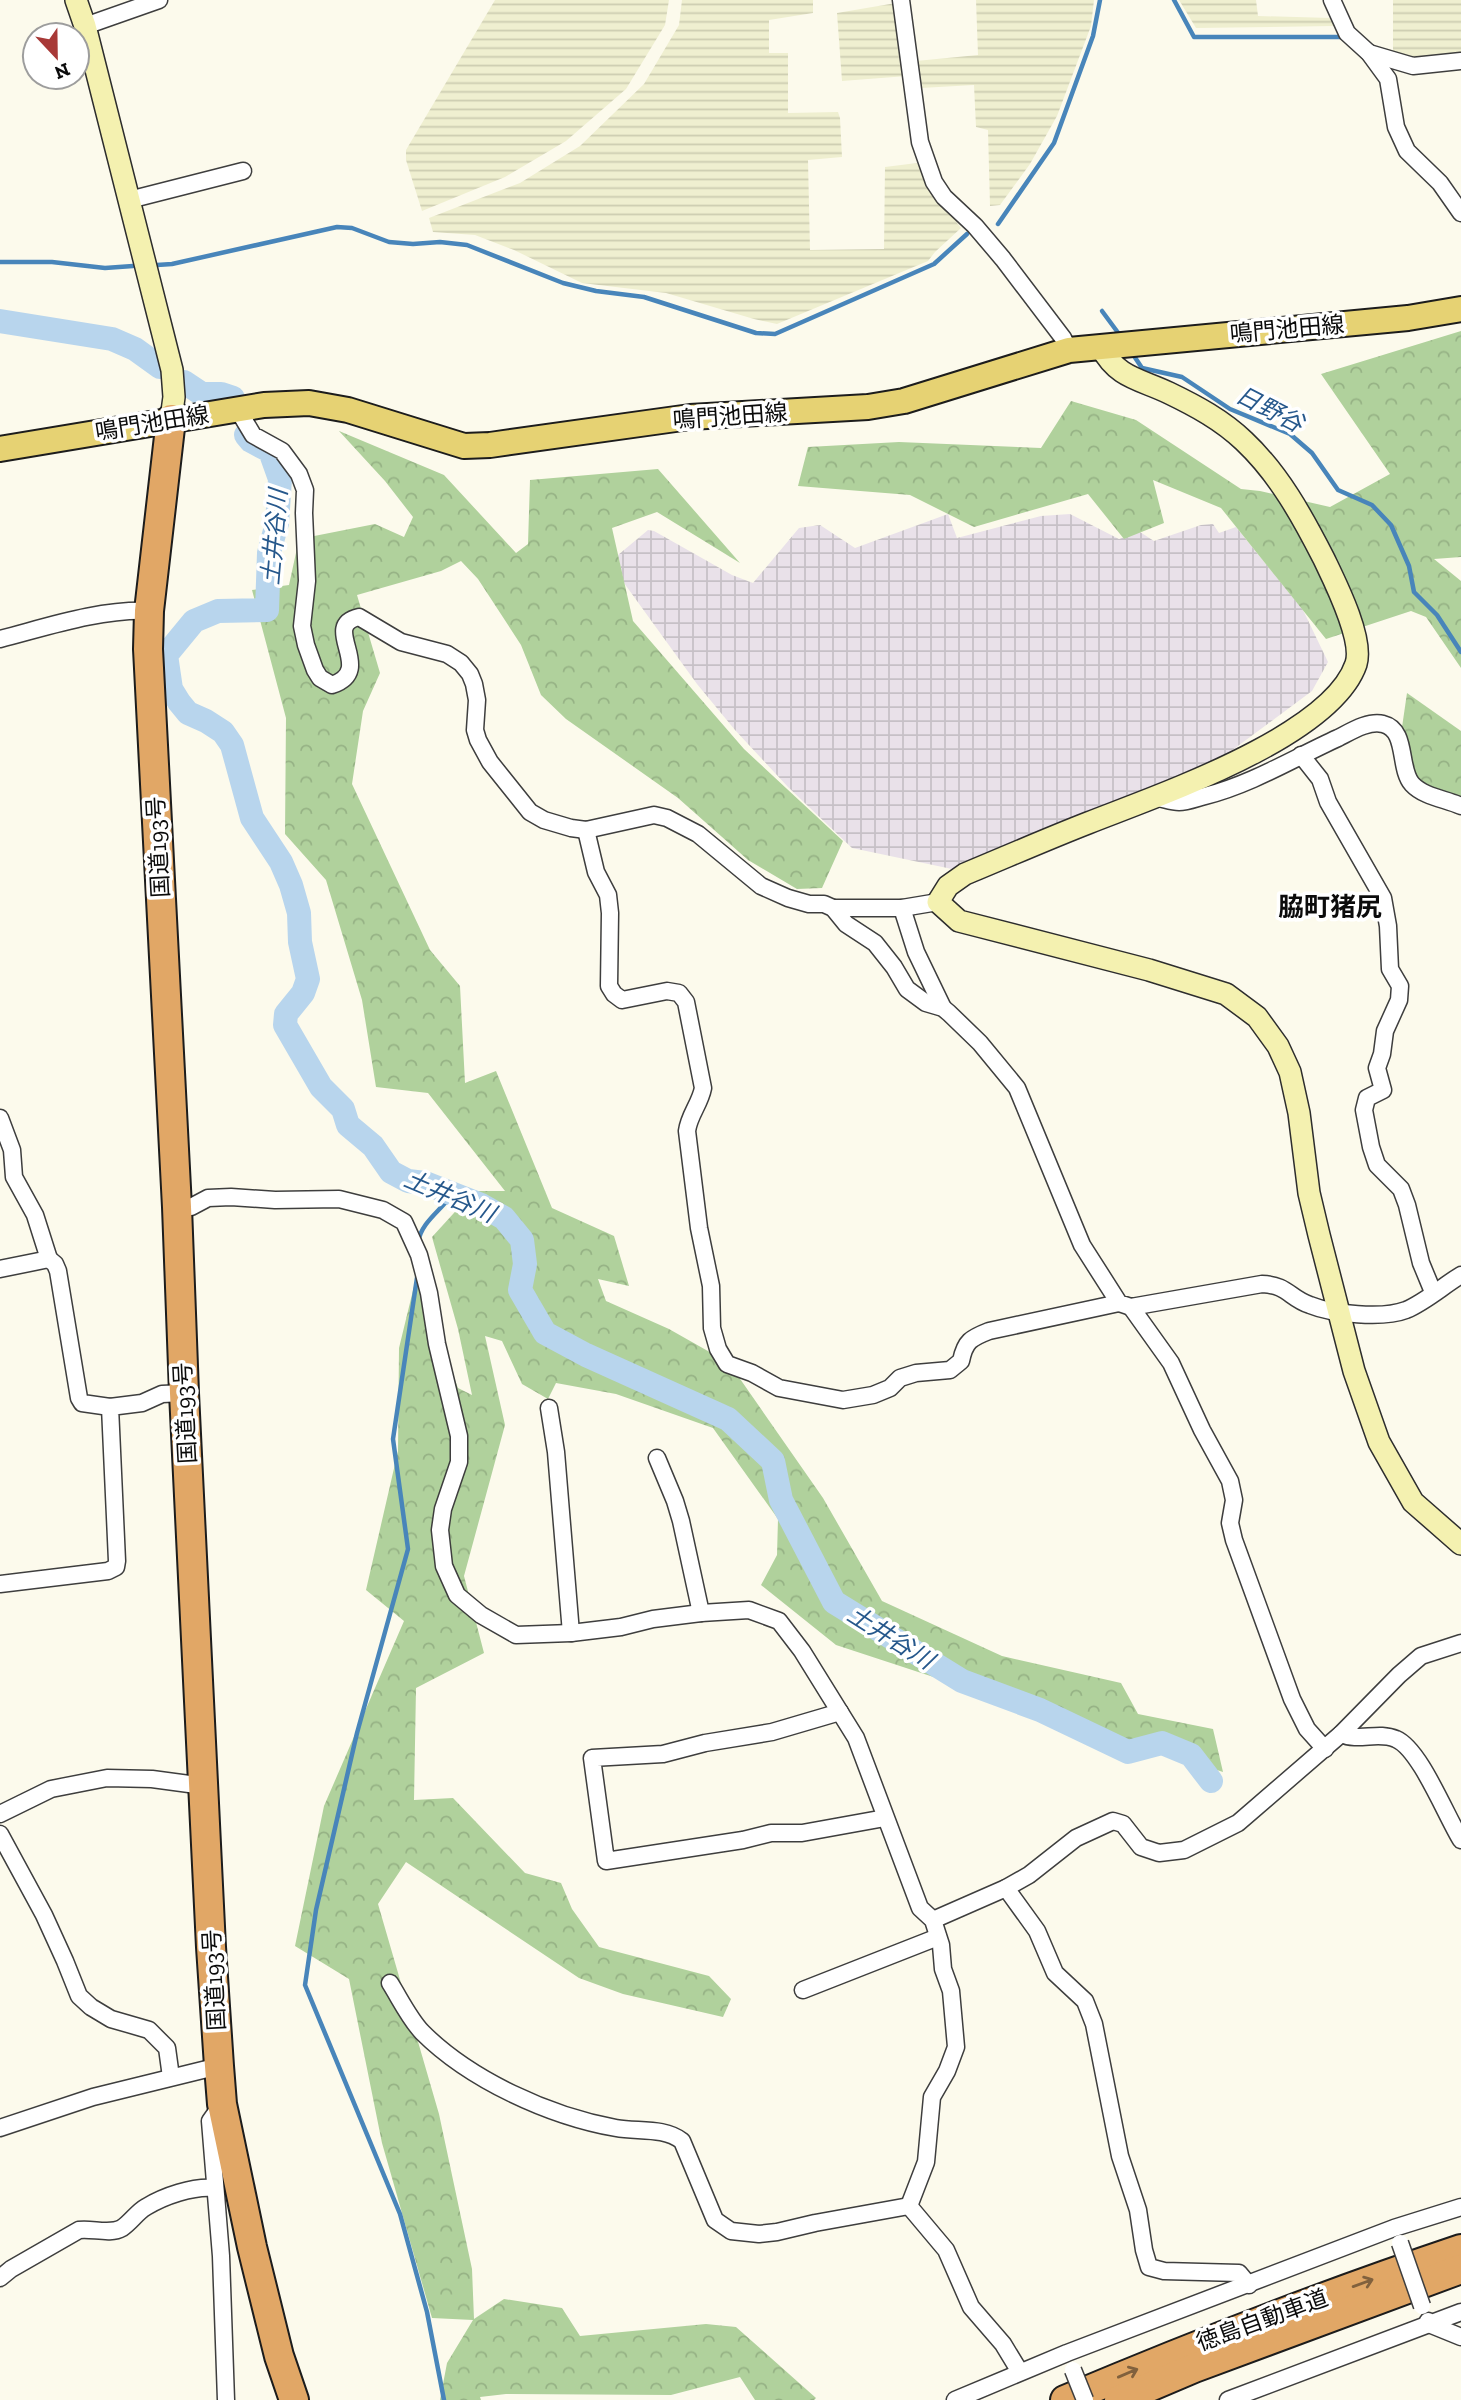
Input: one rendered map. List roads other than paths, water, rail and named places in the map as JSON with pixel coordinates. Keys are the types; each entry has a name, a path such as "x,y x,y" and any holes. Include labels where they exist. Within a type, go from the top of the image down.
{"highway":[{"name":"国道193号","path":"172,419 149,611 151,702 211,1947 222,2104 279,2356 294,2400"},
{"name":"徳島自動車道","path":"1065,2400 1186,2348 1461,2249"},
{"name":"徳島自動車道","path":"1119,2400 1194,2368 1461,2269"}],"main road":[{"name":"鳴門池田線","path":"0,449 264,405 309,403 348,410 464,446 490,445 690,417 869,407 904,401 1069,350 1408,318 1461,309"}],"street":[{"path":"76,0 83,21"},
{"path":"91,24 159,0"},
{"path":"901,0 920,142 934,182 944,197 975,226 1003,259 1063,338 1069,350"},
{"path":"1332,0 1347,33 1369,53 1388,79 1401,140 1407,151 1446,191 1461,213"},
{"path":"91,50 172,370 172,419"},
{"path":"1369,53 1413,66 1461,61"},
{"path":"129,200 243,171"},
{"path":"238,410 253,435 282,451 299,474 305,490 307,581 302,626 310,659 320,678 332,685 343,680 348,674 352,662 343,635 344,628 351,619 359,617 401,642 447,654 461,663 474,684 477,700 475,730 490,762 530,812 544,820 586,830 654,815 667,818 698,834 761,886 774,892 809,904 824,904 833,908 902,908 938,902 948,886 965,874 1089,822 1158,797 1269,744 1305,722 1335,697 1357,662 1355,633 1333,579 1309,529 1271,468 1219,419 1169,393 1126,376 1108,361 1101,347"},
{"path":"0,639 132,610 149,611"},
{"path":"1158,797 1180,802 1215,793 1276,770 1301,755 1364,726 1382,723 1392,729 1399,740 1405,771 1412,785 1424,793 1461,806"},
{"path":"1301,755 1320,779 1328,803 1383,898 1388,926 1388,958 1390,969 1400,986 1399,1000 1385,1031 1377,1068 1384,1090 1367,1098 1364,1110 1377,1165 1401,1189 1421,1263 1433,1292"},
{"path":"586,830 596,872 608,895 609,986 614,994 622,999 667,990 679,993 686,1002 703,1088 701,1100 688,1119 687,1131 699,1228 711,1286 712,1328 718,1349 727,1364 752,1373 779,1388 843,1400 873,1395 890,1388 900,1378 916,1373 950,1370 961,1361 964,1348 972,1338 989,1331 1125,1305 1262,1284 1275,1284 1309,1305 1338,1312 1373,1314 1404,1311 1461,1275"},
{"path":"938,902 959,920 1149,970 1226,994 1257,1017 1278,1046 1290,1072 1299,1113 1309,1193 1354,1371 1379,1442 1413,1502 1461,1544"},
{"path":"833,908 846,924 875,943 894,967 906,989 926,1003 943,1009"},
{"path":"902,908 916,952 943,1009 980,1043 1017,1088 1082,1245 1171,1363 1202,1430 1230,1481 1234,1500 1230,1523 1234,1540 1292,1699 1307,1729 1325,1749"},
{"path":"0,1118 12,1150 14,1177 34,1215 48,1259 55,1264 58,1271 82,1403 110,1407 142,1403 162,1394 184,1393"},
{"path":"177,1207 191,1207 208,1198 339,1199 383,1210 404,1222 419,1255 429,1293 437,1344 459,1436 459,1462 443,1509 440,1530 444,1566 457,1595 481,1615 516,1635 571,1633 701,1612 749,1610 779,1621 802,1651 856,1738 920,1908 933,1920 943,1969 951,1991 956,2047 947,2071 932,2097 926,2162 909,2206"},
{"path":"0,1269 48,1259"},
{"path":"0,1584 108,1571 116,1567 110,1407"},
{"path":"549,1408 556,1452 571,1633"},
{"path":"657,1458 676,1501 701,1612"},
{"path":"933,1920 1006,1888 1029,1875 1076,1838 1113,1821 1124,1824 1141,1847 1159,1853 1184,1850 1238,1823 1325,1749 1421,1656 1461,1643"},
{"path":"839,1712 772,1732 705,1743 663,1754 592,1758 607,1861 743,1840 771,1833 802,1833 885,1818"},
{"path":"1341,1734 1350,1738 1381,1736 1396,1739 1412,1751 1461,1840"},
{"path":"0,1814 51,1789 107,1778 152,1779 204,1787"},
{"path":"0,1834 44,1915 79,1996 111,2019 149,2030 167,2048 171,2077"},
{"path":"1006,1888 1037,1931 1055,1973 1074,1988 1090,2012 1120,2156 1138,2210 1149,2267 1164,2271 1239,2273 1249,2284"},
{"path":"803,1990 938,1937"},
{"path":"390,1983 421,2031 457,2062 491,2082 570,2116 616,2128 672,2133 682,2141 715,2220 731,2231 759,2234 777,2232 909,2206"},
{"path":"0,2128 93,2097 219,2066"},
{"path":"222,2104 210,2121 221,2256 226,2400"},
{"path":"0,2278 79,2230 121,2229 145,2207 202,2187 214,2188"},
{"path":"909,2206 946,2250 971,2307 1003,2344 1020,2372"},
{"path":"955,2400 1067,2353 1249,2284 1397,2235 1461,2207"},
{"path":"1397,2235 1429,2324 1461,2337"},
{"path":"1228,2400 1461,2312"},
{"path":"1067,2353 1085,2400"}],"waterway":[{"path":"998,224 1054,143 1093,36 1100,0"},
{"path":"1174,0 1194,37 1341,37"},
{"path":"157,265 172,264 337,227 352,228 389,242 467,245 563,283 596,291 644,297 756,333 775,334 934,264 967,234"},
{"path":"0,262 52,262 105,268 133,266"},
{"name":"日野谷","path":"1102,311 1119,334"},
{"name":"土井谷川","path":"0,321 112,339 135,349 160,367"},
{"name":"日野谷","path":"1134,356 1142,368 1182,377 1230,409 1290,434 1312,453 1338,490 1372,505 1391,525 1409,566 1414,592 1437,615 1461,652"},
{"name":"土井谷川","path":"184,382 202,394 221,394 233,398 233,405"},
{"name":"土井谷川","path":"246,435 251,441 270,451 280,479 277,523 269,553 267,610 218,611 194,621 166,655 171,689 188,713 223,732 232,745 252,818 281,862 291,885 299,913 300,942 308,979 303,993 286,1014 285,1025 321,1087 343,1109 348,1125 373,1146 391,1172 408,1181 425,1183 481,1205 504,1218 522,1240 525,1264 520,1290 545,1333 586,1355 728,1419 773,1461 781,1500 834,1602 962,1681 1040,1710 1128,1752 1162,1743 1191,1755 1211,1781"},
{"path":"418,1242 423,1228 452,1194"},
{"path":"418,1271 393,1439 408,1549 357,1733 316,1910 305,1985 400,2214 427,2312 444,2400"}],"district":[{"name":"脇町猪尻","path":"1330,907"}]}
